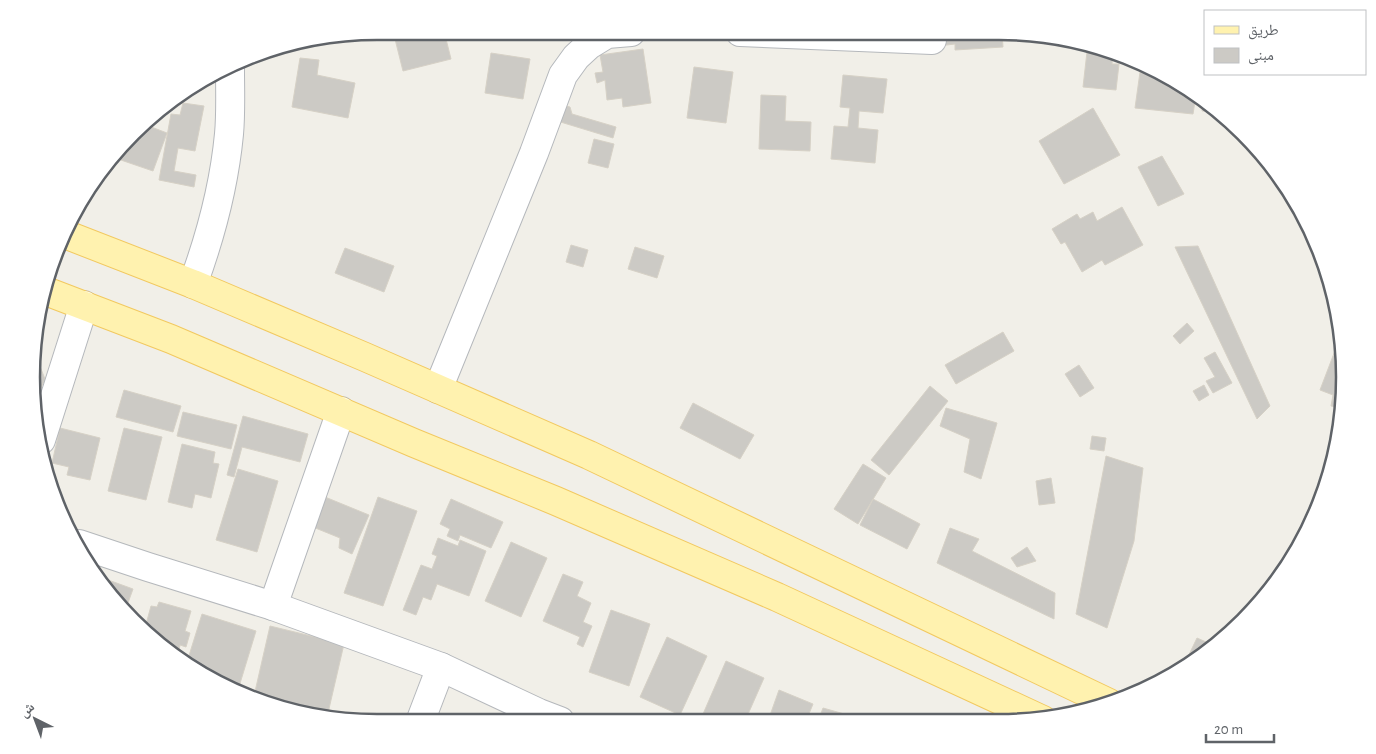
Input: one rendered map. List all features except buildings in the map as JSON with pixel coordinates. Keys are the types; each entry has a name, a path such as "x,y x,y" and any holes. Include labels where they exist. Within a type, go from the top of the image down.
{"main road":[{"path":"71,237 193,284 589,455 1101,698"},
{"path":"50,293 171,339 565,505 777,597 1027,712"}],"street":[{"path":"438,389 534,153 563,75 576,57 597,40"},
{"path":"193,284 206,250 223,174 229,134 230,74"},
{"path":"44,430 84,305"},
{"path":"273,606 341,411"},
{"path":"85,546 273,606 442,668 542,714"},
{"path":"423,714 442,668"}]}
